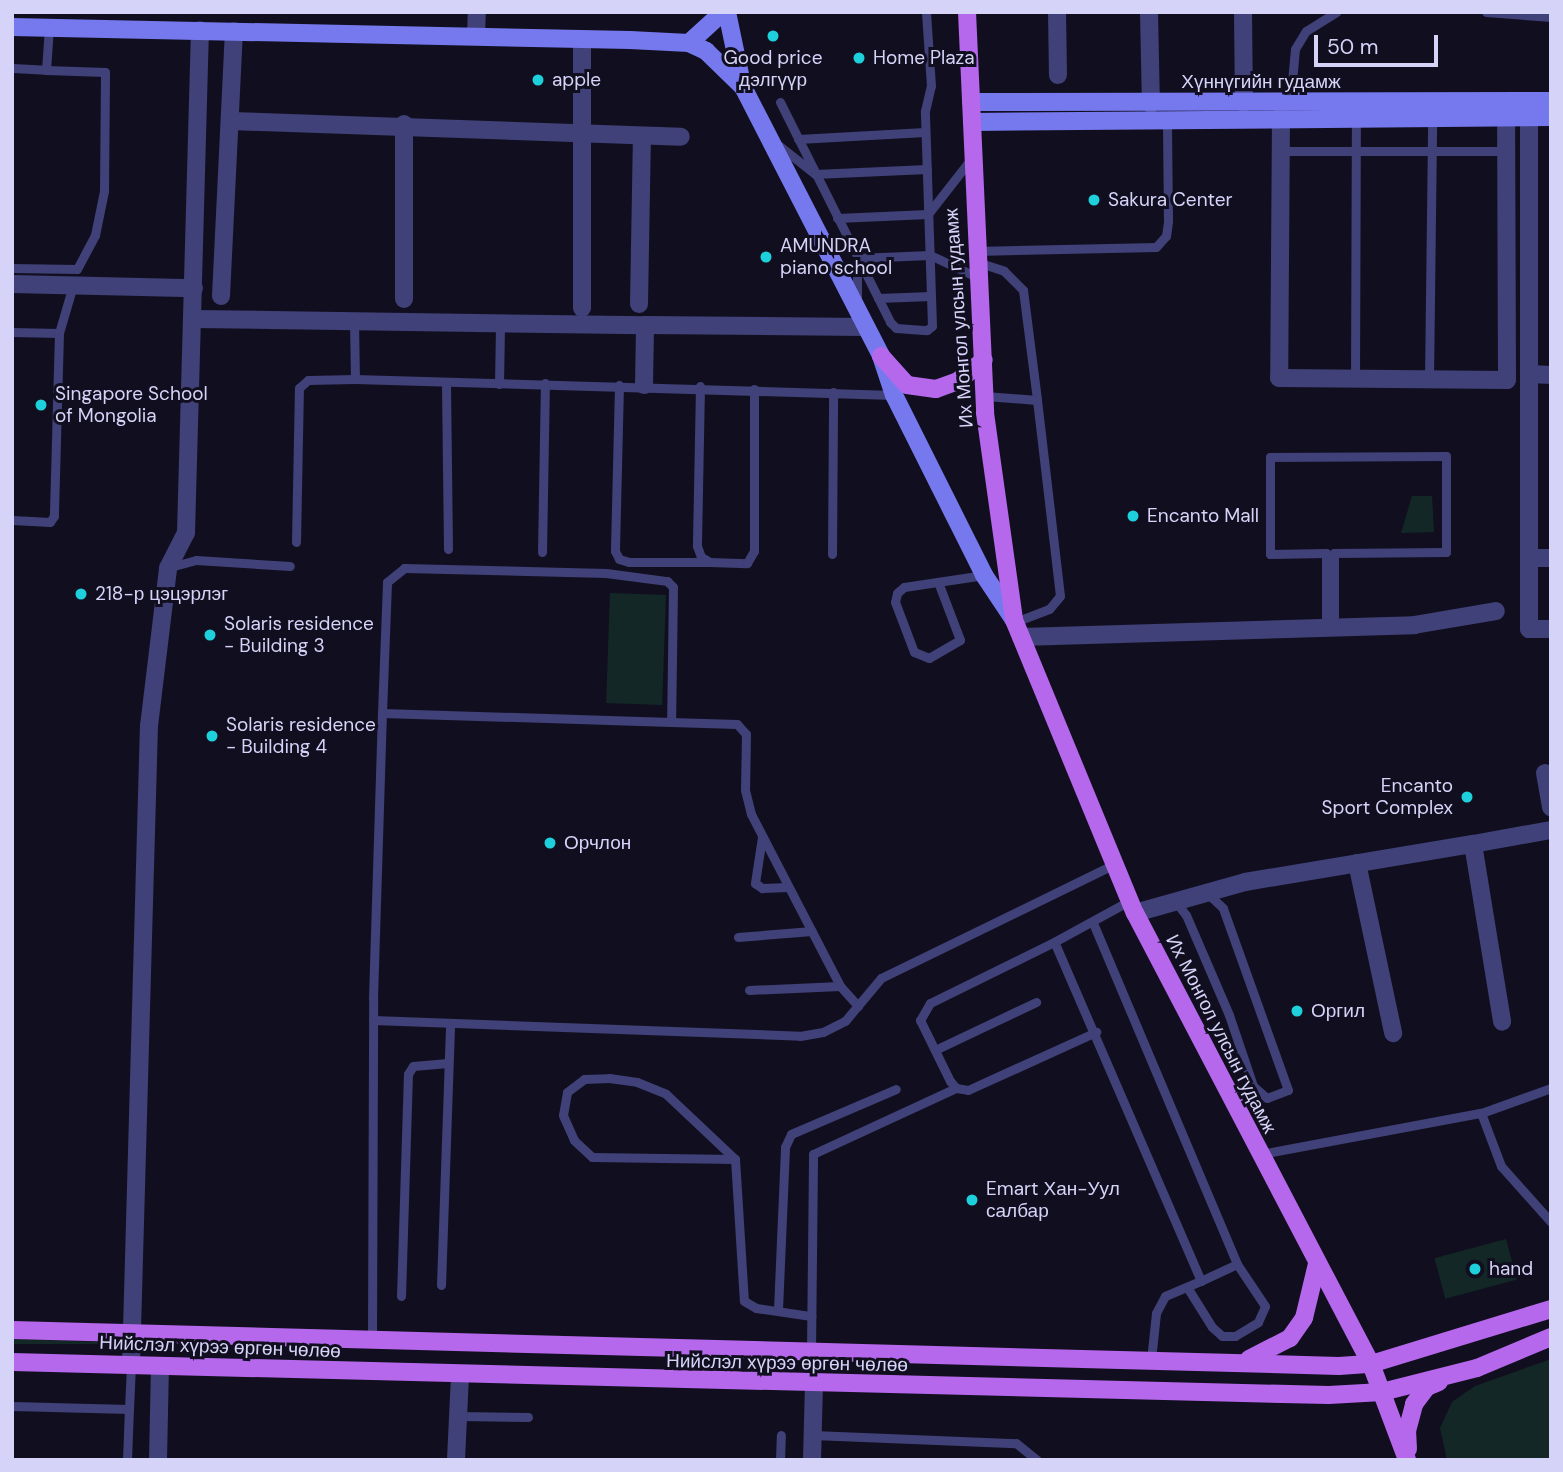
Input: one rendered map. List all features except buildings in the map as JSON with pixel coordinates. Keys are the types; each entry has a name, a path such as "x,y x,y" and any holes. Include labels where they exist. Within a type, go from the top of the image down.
{"main road":[{"path":"690,43 725,12 743,87"},
{"name":"Их Монгол улсын гудамж","path":"967,12 971,159 985,396 1016,626"},
{"path":"12,27 582,38 690,43 706,51 743,87"},
{"name":"Их Монгол улсын гудамж","path":"743,87 881,356 894,395 984,575 1016,626 1132,907 1371,1364 1408,1460"},
{"name":"Хүннүгийн гудамж","path":"972,122 1167,119 1286,110 1551,101"},
{"name":"Хүннүгийн гудамж","path":"971,102 1244,103 1356,117 1551,117"},
{"path":"881,356 907,384 936,389 958,381 984,360"},
{"path":"1240,1362 1262,1356 1290,1338 1304,1318 1317,1264"},
{"name":"Нийслэл хүрээ өргөн чөлөө","path":"12,1330 1371,1364 1551,1309"},
{"path":"160,1367 162,1334"},
{"name":"Нийслэл хүрээ өргөн чөлөө","path":"12,1362 460,1376 1329,1395 1382,1392 1477,1368 1551,1337"},
{"path":"1408,1460 1407,1431 1414,1404 1427,1387 1477,1368"}],"street":[{"path":"476,36 477,12"},
{"path":"1057,12 1058,75"},
{"path":"1149,12 1151,104"},
{"path":"1243,12 1244,103"},
{"path":"131,1366 149,726 168,568 186,533 200,30"},
{"path":"220,296 234,31"},
{"path":"582,38 582,308"},
{"path":"1286,110 1281,151 1279,378 1507,380 1506,117"},
{"path":"1530,117 1529,629 1551,629"},
{"path":"231,121 404,124 681,137"},
{"path":"404,124 404,299"},
{"path":"639,304 642,136"},
{"path":"12,284 75,277 194,288"},
{"path":"194,319 866,327"},
{"path":"644,385 645,325"},
{"path":"1530,374 1551,374"},
{"path":"1529,558 1551,558"},
{"path":"1016,626 1414,625 1496,611"},
{"path":"1545,773 1551,807"},
{"path":"1132,907 1357,863 1551,830"},
{"path":"1474,844 1502,1022"},
{"path":"1357,863 1393,1033"},
{"path":"158,1460 160,1367"},
{"path":"456,1460 460,1376"},
{"path":"813,1460 814,1384"}],"lane":[{"path":"780,102 857,258 896,328 928,330 932,326 925,132 931,86 926,12"},
{"path":"1286,110 1295,49 1306,31 1336,12"},
{"path":"1486,12 1551,17"},
{"path":"46,70 49,27"},
{"path":"12,68 105,72 104,191 95,234 75,277 59,333 54,516 50,522 12,520"},
{"path":"1355,379 1356,117"},
{"path":"1429,380 1432,117"},
{"path":"976,263 1156,247 1166,236 1168,221 1167,119"},
{"path":"798,139 925,132"},
{"path":"770,139 815,174 927,169"},
{"path":"1281,151 1506,151"},
{"path":"837,218 928,214 971,159"},
{"path":"857,258 930,255 976,263 1004,271 1023,290 1060,596 1049,610 1016,626"},
{"path":"857,258 857,309"},
{"path":"12,268 75,277"},
{"path":"878,298 931,296"},
{"path":"354,321 355,379"},
{"path":"499,384 500,324"},
{"path":"12,332 59,333"},
{"path":"296,542 299,387 308,380 355,379 446,385 545,383 700,386 894,395"},
{"path":"542,552 545,383"},
{"path":"446,385 448,550"},
{"path":"619,385 615,551 619,559 629,562 747,563 754,551 754,388"},
{"path":"700,386 697,546 701,557 709,562"},
{"path":"832,554 833,392"},
{"path":"985,396 1037,400"},
{"path":"1446,456 1446,552 1334,553 1330,627 1326,553 1270,554 1270,457 1446,456"},
{"path":"168,568 196,559 290,566"},
{"path":"372,1338 373,1020 387,582 404,568 606,573 667,581 673,587 671,722"},
{"path":"938,582 960,640 929,658 914,652 895,602 904,587 984,575"},
{"path":"383,713 737,724 746,734 746,790 762,837 840,986 858,1006"},
{"path":"762,837 755,883 762,888 789,887"},
{"path":"373,1020 800,1035 834,1027 858,1006 881,978 1113,865"},
{"path":"1173,899 1186,915 1219,990 1253,1086 1267,1098 1288,1090 1223,908 1206,892"},
{"path":"957,1088 920,1020 930,1003 1093,923 1132,907"},
{"path":"1093,923 1237,1264 1265,1306 1258,1322 1235,1336 1222,1336 1212,1327 1187,1287"},
{"path":"738,937 812,931"},
{"path":"1054,942 1096,1032 1142,1152 1201,1281"},
{"path":"749,990 840,986"},
{"path":"935,1050 1036,1002"},
{"path":"441,1285 450,1024"},
{"path":"811,1351 813,1154 957,1088 968,1090 1096,1032"},
{"path":"401,1296 408,1074 414,1066 449,1063"},
{"path":"735,1159 592,1157 575,1140 563,1115 567,1092 584,1079 637,1082 666,1094 735,1159 744,1301 756,1308 778,1309 811,1316"},
{"path":"1259,1154 1481,1113 1551,1088"},
{"path":"778,1309 785,1147 791,1134 896,1089"},
{"path":"1481,1113 1502,1166 1551,1222"},
{"path":"1151,1360 1156,1312 1165,1296 1237,1264"},
{"path":"127,1460 131,1366"},
{"path":"12,1406 129,1409"},
{"path":"458,1416 528,1417"},
{"path":"780,1460 781,1435"},
{"path":"813,1435 1016,1443 1038,1460"}],"green space":[{"path":"1412,496 1432,496 1434,532 1401,533"},
{"path":"610,593 666,595 662,705 606,703"},
{"name":"hand","path":"1506,1239 1517,1280 1445,1299 1435,1258"},
{"path":"12,1339 97,1342 99,1344 12,1344"},
{"path":"1551,1359 1551,1460 1447,1460 1440,1428 1452,1402 1475,1386"}],"place":[{"name":"Good price дэлгүүр","path":"773,36"},
{"name":"Home Plaza","path":"859,58"},
{"name":"apple","path":"538,80"},
{"name":"Sakura Center","path":"1094,200"},
{"name":"AMUNDRA piano school","path":"766,257"},
{"name":"Singapore School of Mongolia","path":"41,405"},
{"name":"Encanto Mall","path":"1133,516"},
{"name":"218-р цэцэрлэг","path":"81,594"},
{"name":"Solaris residence - Building 3","path":"210,635"},
{"name":"Solaris residence - Building 4","path":"212,736"},
{"name":"Encanto Sport Complex","path":"1467,797"},
{"name":"Орчлон","path":"550,843"},
{"name":"Оргил","path":"1297,1011"},
{"name":"Emart Хан-Уул салбар","path":"972,1200"},
{"name":"hand","path":"1475,1269"}]}
